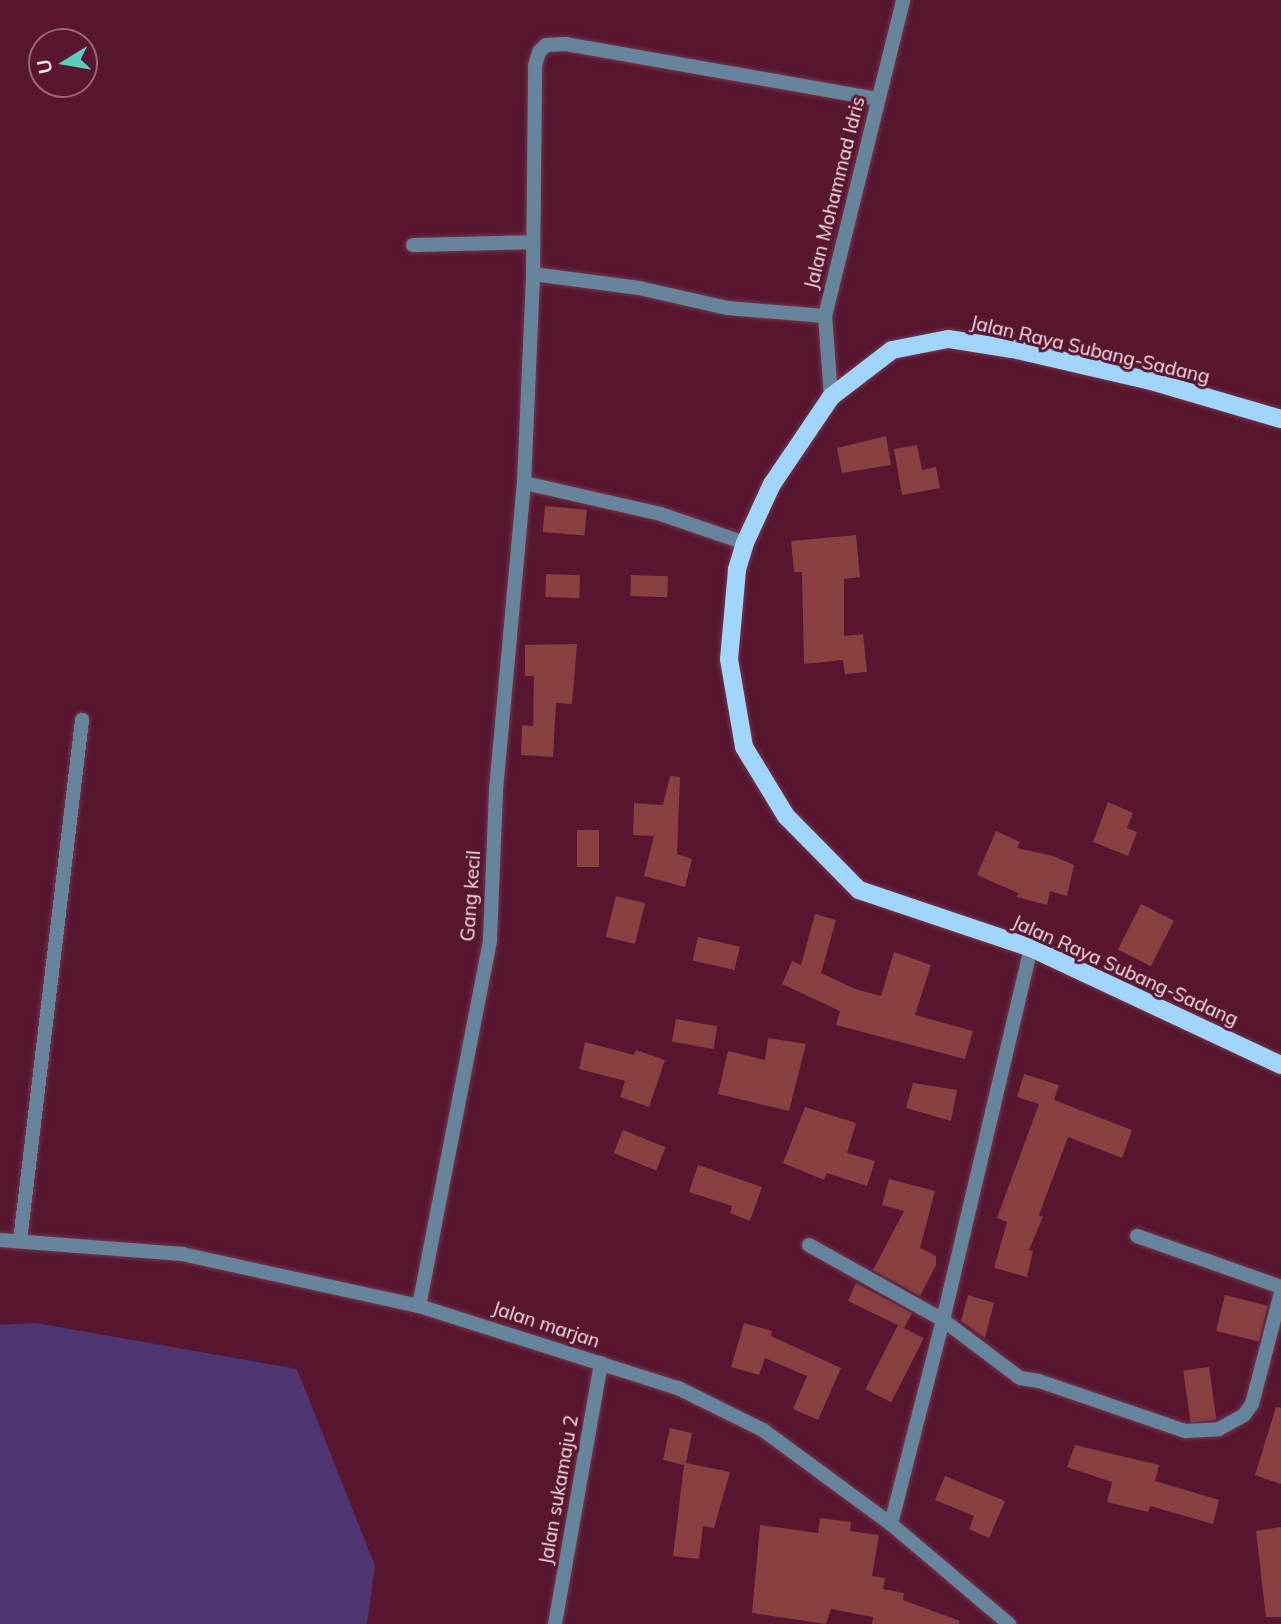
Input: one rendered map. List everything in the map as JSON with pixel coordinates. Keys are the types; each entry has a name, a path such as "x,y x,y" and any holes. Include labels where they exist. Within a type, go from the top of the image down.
{"main road":[{"name":"Jalan Raya Subang-Sadang","path":"1281,419 1152,381 1012,349 948,339 892,350 831,397 772,484 745,543 737,570 729,659 744,747 786,816 859,890 1031,948 1281,1065"}],"street":[{"name":"Jalan Mohammad Idris","path":"831,397 825,316 903,0"},
{"name":"Gang kecil","path":"419,1306 489,940 496,790 524,483 533,274 535,66 539,52 546,46 566,44 877,99"},
{"path":"413,244 533,242"},
{"path":"533,274 639,288 727,308 825,316"},
{"path":"524,483 661,514 745,543"},
{"path":"20,1241 82,720"},
{"path":"891,1524 943,1320 1031,948"},
{"path":"1137,1236 1281,1287"},
{"name":"Jalan marjan","path":"0,1240 182,1254 419,1306 678,1388 763,1430 891,1524 1009,1624"},
{"path":"809,1245 943,1320 1020,1378 1039,1381 1185,1431 1203,1432 1234,1423 1252,1404 1281,1293"},
{"name":"Jalan sukamaju 2","path":"555,1624 601,1363"}],"shaded area":[{"path":"36,1323 297,1369 375,1566 367,1624 0,1624 0,1325"}],"building":[{"path":"886,436 891,465 842,473 837,448"},
{"path":"917,445 922,470 936,467 940,488 902,495 894,449"},
{"path":"545,506 587,510 585,536 543,532"},
{"path":"856,535 860,577 844,579 844,636 863,634 867,672 845,674 843,660 804,664 802,572 794,572 791,541"},
{"path":"546,574 580,575 579,598 545,597"},
{"path":"631,575 668,576 667,597 630,596"},
{"path":"577,644 572,704 556,703 553,757 521,755 522,725 533,726 534,676 525,676 525,645"},
{"path":"670,776 680,777 677,854 692,859 685,887 644,876 654,836 633,835 634,803 663,805"},
{"path":"1108,802 1133,813 1127,828 1137,832 1128,856 1093,842"},
{"path":"577,830 599,830 599,867 577,867"},
{"path":"996,831 1020,842 1017,848 1053,856 1074,865 1067,896 1050,891 1047,905 1017,897 1018,893 977,875"},
{"path":"616,896 645,903 635,944 606,937"},
{"path":"1141,904 1174,921 1151,966 1118,949"},
{"path":"815,914 836,920 821,973 855,989 881,996 894,952 931,965 915,1015 973,1031 965,1059 836,1025 840,1011 782,984 792,961 801,965"},
{"path":"698,937 740,947 734,970 693,960"},
{"path":"676,1019 717,1026 713,1049 672,1042"},
{"path":"768,1038 806,1044 789,1111 718,1094 728,1051 765,1060"},
{"path":"585,1042 634,1055 636,1050 665,1060 649,1107 620,1097 625,1081 579,1069"},
{"path":"1024,1074 1059,1085 1054,1100 1132,1130 1122,1158 1068,1137 1039,1215 1043,1217 1029,1250 1033,1251 1027,1277 994,1268 1007,1222 997,1218 1039,1104 1017,1097"},
{"path":"913,1083 957,1090 951,1121 906,1108"},
{"path":"805,1107 856,1123 847,1153 875,1161 867,1186 827,1173 824,1180 783,1163"},
{"path":"623,1130 666,1147 656,1170 614,1153"},
{"path":"698,1165 762,1187 750,1221 730,1213 732,1206 689,1192"},
{"path":"889,1179 935,1191 920,1248 936,1256 936,1265 920,1296 873,1270 904,1211 882,1205"},
{"path":"856,1283 912,1313 904,1328 848,1301"},
{"path":"968,1295 994,1303 985,1338 961,1321"},
{"path":"1225,1295 1268,1306 1259,1342 1216,1331"},
{"path":"744,1323 772,1331 771,1336 841,1368 818,1420 793,1409 807,1376 765,1358 759,1375 731,1367"},
{"path":"898,1325 924,1338 891,1402 865,1389"},
{"path":"1209,1367 1216,1419 1191,1423 1183,1371"},
{"path":"1276,1407 1281,1408 1281,1484 1255,1475"},
{"path":"670,1428 692,1433 686,1463 730,1472 714,1528 703,1526 699,1559 673,1556 684,1465 663,1460"},
{"path":"1075,1445 1159,1465 1155,1481 1219,1500 1213,1524 1150,1506 1148,1512 1107,1502 1112,1482 1067,1467"},
{"path":"945,1476 1005,1501 989,1538 969,1529 974,1516 935,1500"},
{"path":"820,1518 851,1522 850,1531 879,1535 872,1576 885,1578 883,1589 904,1593 903,1600 960,1621 959,1624 872,1624 873,1617 831,1609 826,1624 752,1613 760,1525 818,1533"},
{"path":"1281,1527 1281,1617 1266,1617 1256,1531"}]}
